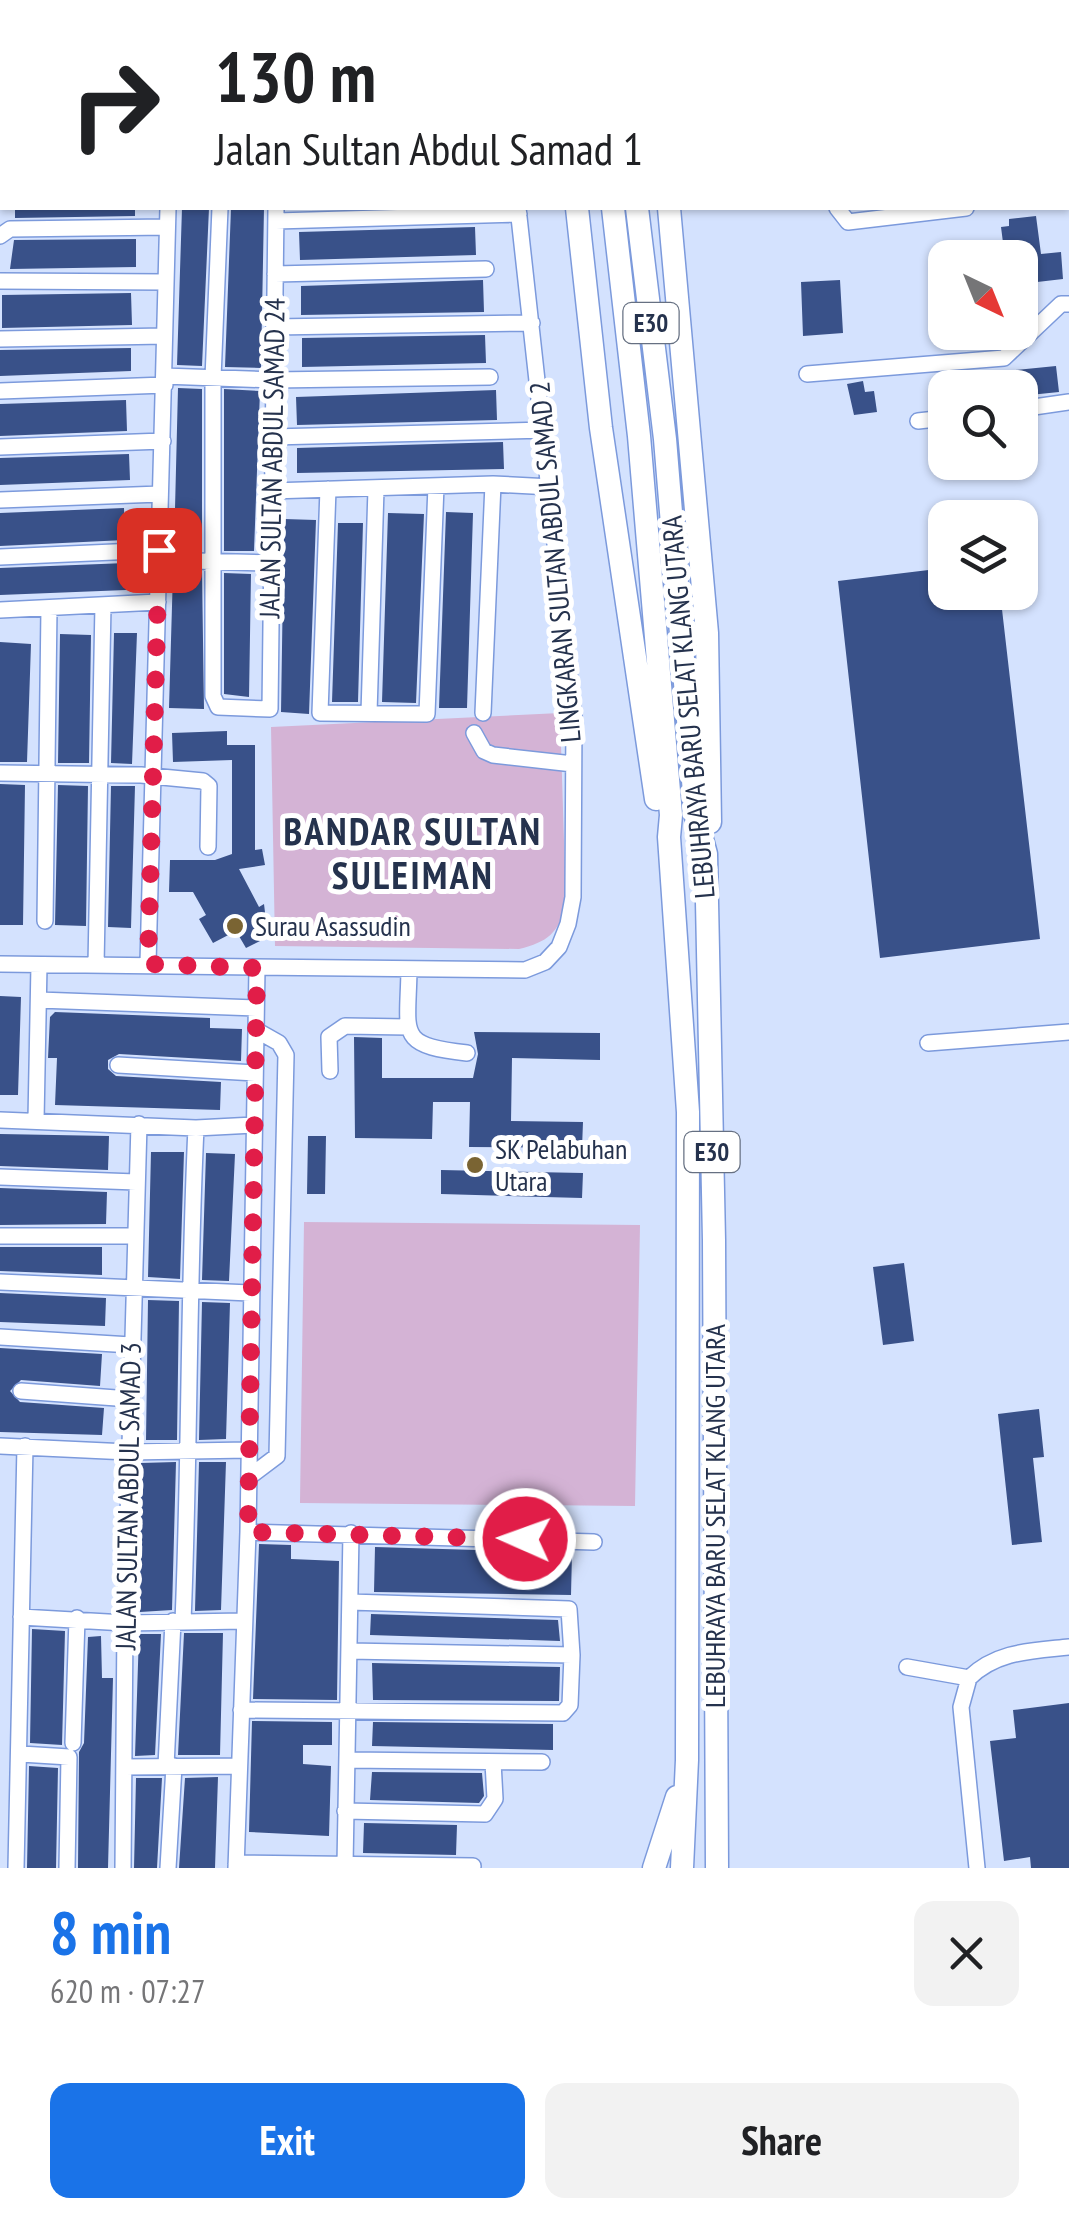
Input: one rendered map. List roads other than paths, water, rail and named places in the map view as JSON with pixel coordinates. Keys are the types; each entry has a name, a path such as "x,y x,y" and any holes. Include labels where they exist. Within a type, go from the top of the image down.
{"highway":[{"path":"577,210 604,448 658,815 669,837"},
{"name":"LEBUHRAYA BARU SELAT KLANG UTARA","path":"613,210 639,436 672,815 669,837 688,1112 688,1760 682,1868"},
{"name":"LEBUHRAYA BARU SELAT KLANG UTARA","path":"636,210 664,439 696,817 706,854 714,1240 716,1868"},
{"path":"669,210 707,634 710,814 706,854"},
{"path":"654,1868 688,1760"}],"street":[{"path":"148,964 168,210"},
{"path":"212,562 213,378 220,210"},
{"path":"276,214 518,210"},
{"name":"LINGKARAN SULTAN ABDUL SAMAD 2","path":"0,964 525,970 545,962 559,947 573,897 574,718 552,487 518,210"},
{"path":"839,210 848,222 927,210"},
{"name":"JALAN SULTAN ABDUL SAMAD 24","path":"212,562 215,702 218,706 270,709 276,214"},
{"path":"0,236 10,229 167,227"},
{"path":"275,274 486,270"},
{"path":"0,281 165,282"},
{"path":"807,374 1004,358 1061,304 1069,304"},
{"path":"274,327 532,322"},
{"path":"0,339 164,336"},
{"path":"0,392 213,378 490,377"},
{"path":"1038,406 1069,402"},
{"path":"918,421 928,420"},
{"path":"272,437 545,430"},
{"path":"0,447 162,441"},
{"path":"483,713 493,484"},
{"path":"271,491 493,484 552,487"},
{"path":"328,490 320,713 428,714 436,486"},
{"path":"370,713 376,488"},
{"path":"0,500 160,494"},
{"path":"0,557 158,555 212,562 270,562"},
{"path":"0,610 158,602"},
{"path":"96,964 103,605"},
{"path":"44,921 49,608"},
{"path":"474,733 484,750 494,756 573,764"},
{"path":"0,773 153,776 207,783 208,847"},
{"path":"36,1120 39,966"},
{"path":"257,968 250,1450 236,1866 473,1866"},
{"path":"409,970 408,1027 422,1048 467,1053"},
{"path":"39,1000 256,1008"},
{"path":"330,1071 329,1037 336,1030 345,1026 408,1027"},
{"path":"249,1477 278,1456 286,1055 279,1043 256,1030"},
{"path":"928,1043 1069,1032"},
{"path":"118,1065 255,1073"},
{"path":"0,1120 196,1128 254,1124"},
{"name":"JALAN SULTAN ABDUL SAMAD 3","path":"123,1868 128,1452 139,1124"},
{"path":"168,1868 170,1766 190,1450 188,1290 196,1128"},
{"path":"0,1177 136,1182"},
{"path":"0,1236 133,1236"},
{"path":"0,1282 250,1293"},
{"path":"0,1337 131,1345"},
{"path":"21,1391 130,1400"},
{"path":"0,1446 128,1452 250,1450"},
{"path":"16,1868 22,1754 19,1682 24,1446"},
{"path":"248,1532 594,1542"},
{"path":"345,1865 351,1533"},
{"path":"242,1710 563,1713 570,1705 569,1609 350,1602"},
{"path":"21,1617 125,1623 244,1621"},
{"path":"73,1743 76,1618"},
{"path":"977,1868 962,1707 969,1678 986,1662 1012,1653 1069,1648"},
{"path":"349,1651 568,1654"},
{"path":"907,1666 969,1678"},
{"path":"0,1682 19,1682"},
{"path":"22,1754 69,1757 67,1868"},
{"path":"347,1760 542,1762"},
{"path":"345,1811 486,1814 496,1800 493,1762"},
{"path":"124,1766 240,1766"}],"place":[{"name":"Surau Asassudin","path":"235,926"},
{"name":"SK Pelabuhan Utara","path":"475,1165"}],"district":[{"name":"BANDAR SULTAN SULEIMAN","path":"413,854"}]}
